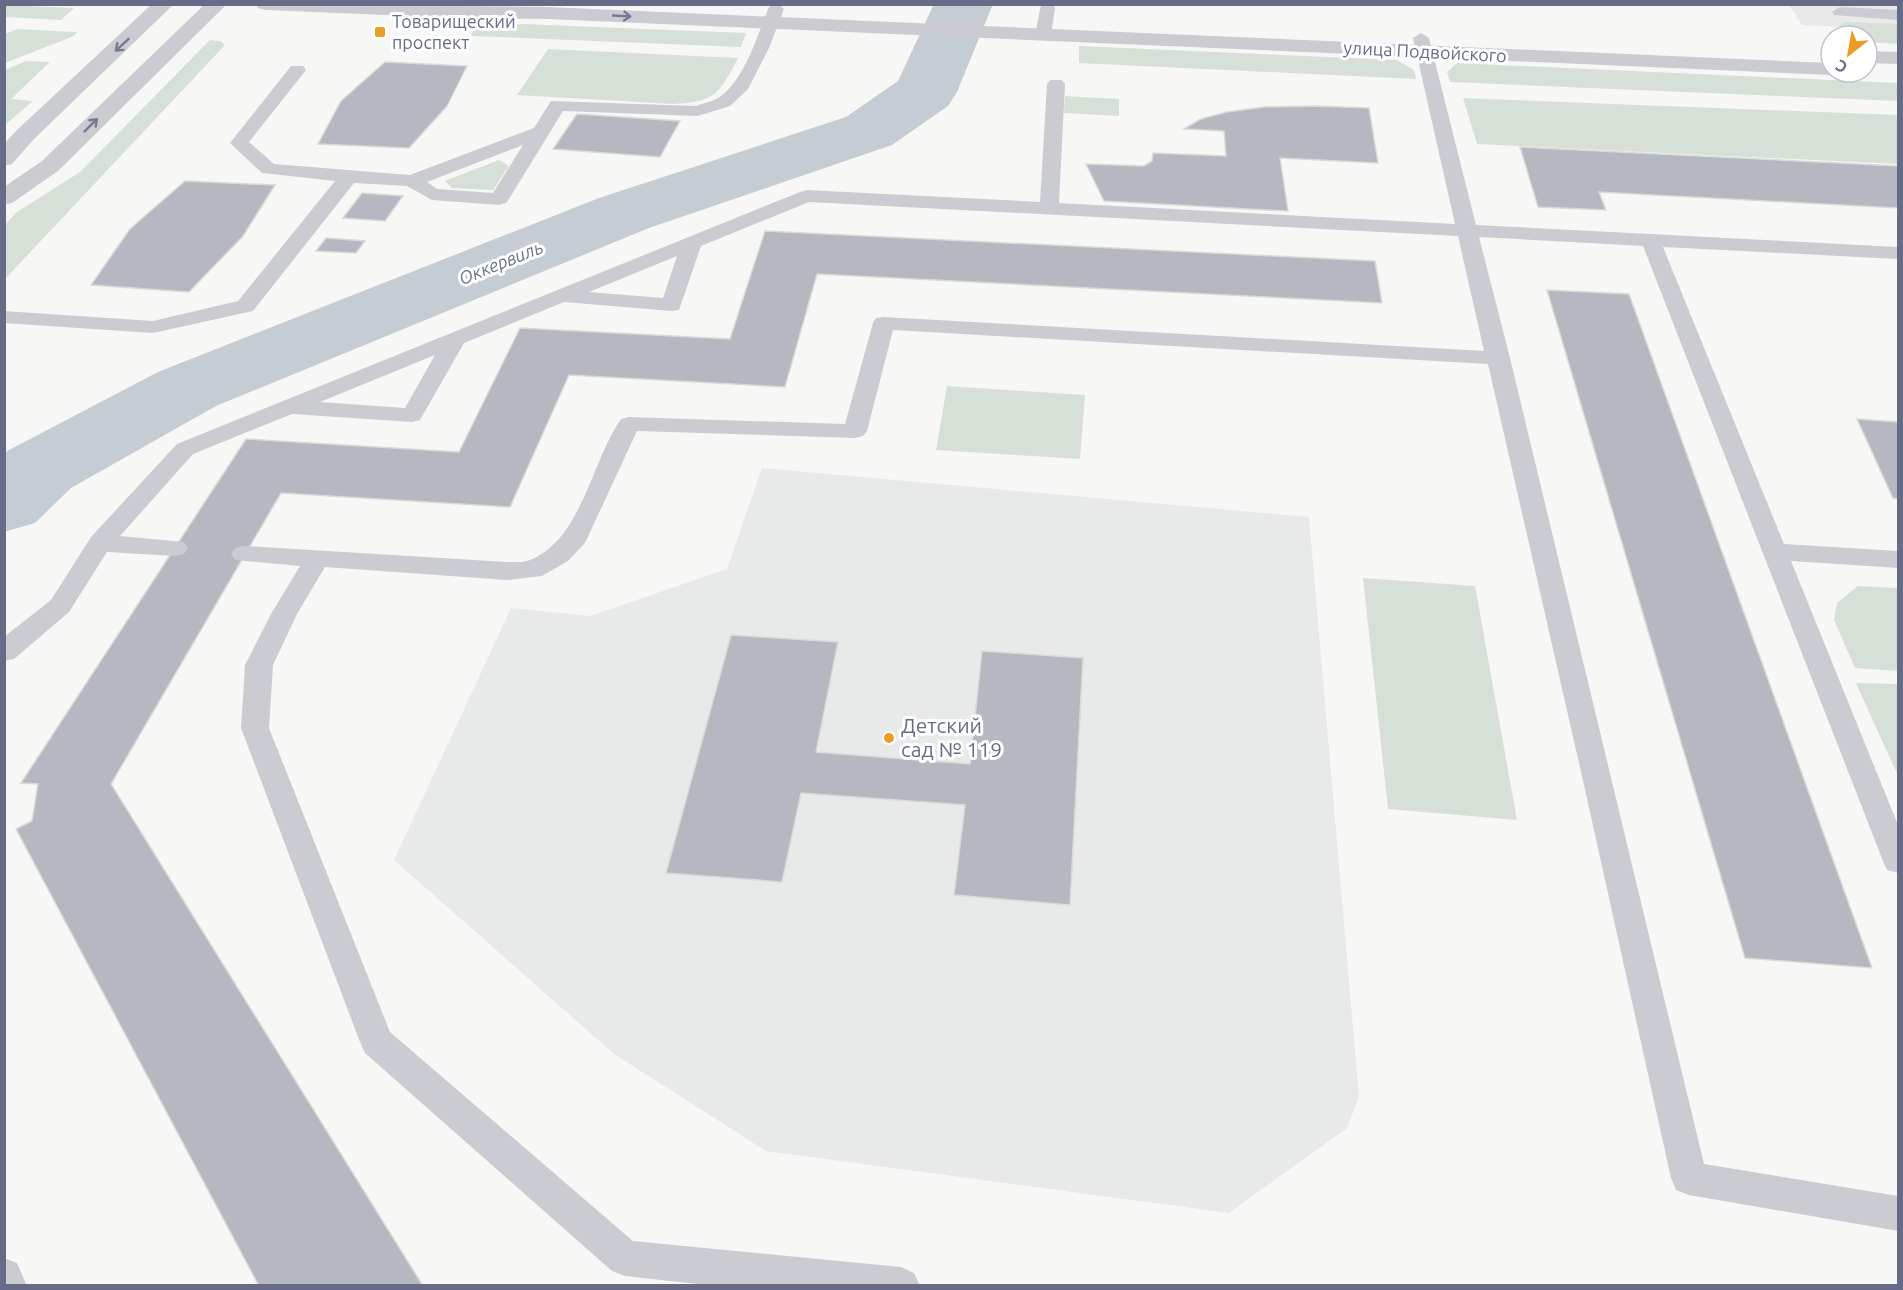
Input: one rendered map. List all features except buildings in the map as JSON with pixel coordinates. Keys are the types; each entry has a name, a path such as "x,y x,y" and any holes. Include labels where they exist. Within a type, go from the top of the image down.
{"street":[{"path":"4,159 25,135 164,4"},
{"path":"4,198 50,166 217,4"},
{"path":"265,4 458,12 773,16"},
{"path":"669,4 773,16"},
{"name":"улица Подвойского","path":"773,16 1022,27 1045,21 1819,68"},
{"name":"улица Подвойского","path":"1423,45 1819,55"},
{"path":"1879,57 1899,58"},
{"path":"1879,71 1899,72"}],"lane":[{"path":"1840,12 1899,15"},
{"path":"412,182 432,194 499,199 556,105 699,111 724,102 739,89 761,48 773,16"},
{"path":"1423,45 1469,232 1689,1178 1899,1214"},
{"path":"297,70 238,143 269,168 412,182 540,132"},
{"path":"1049,209 1053,159 1050,123 1056,84"},
{"path":"4,317 153,327 244,306 349,177"},
{"path":"4,652 60,606 100,543 185,449 807,196 1899,253"},
{"path":"1652,241 1899,861"},
{"path":"560,297 670,305 692,243"},
{"path":"244,554 507,572 533,570 559,555 576,537 629,424 855,431 884,322 1498,358"},
{"path":"290,407 412,415 455,340"},
{"path":"100,543 175,548"},
{"path":"1776,552 1899,559"},
{"path":"317,558 284,614 259,665 255,728 377,1042 625,1258 901,1286"},
{"path":"4,1276 8,1286"}],"shaded area":[{"path":"5,5 74,8 61,20 5,17"},
{"path":"1789,5 1898,5 1898,30 1879,29 1879,24 1802,25"},
{"path":"1845,22 1898,24 1898,44 1879,43 1879,24 1841,24"},
{"path":"522,24 746,33 741,47 471,36 474,29"},
{"path":"17,29 77,32 74,36 5,63 5,34"},
{"path":"210,40 220,41 225,45 5,279 5,225 17,212 80,172"},
{"path":"1079,46 1397,60 1414,70 1416,79 1079,63"},
{"path":"548,49 738,58 720,88 714,94 699,101 673,104 517,95"},
{"path":"26,61 50,62 11,99 33,101 5,125 5,70"},
{"path":"1457,63 1819,79 1819,84 1898,83 1898,101 1450,82 1447,72"},
{"path":"1065,96 1119,99 1119,116 1064,113"},
{"path":"1463,98 1898,115 1898,164 1477,144"},
{"path":"499,160 509,166 493,190 452,188 445,181"},
{"path":"947,386 1085,395 1080,459 936,450"},
{"name":"Детский сад № 119","path":"762,468 1309,517 1359,1097 1347,1128 1229,1213 766,1151 614,1054 394,860 511,608 590,616 727,569"},
{"path":"1363,578 1475,586 1517,820 1388,809"},
{"path":"1858,586 1898,588 1898,671 1855,668 1834,620 1837,603"},
{"path":"1856,683 1898,684 1898,776"}],"waterway":[{"name":"Оккервиль","path":"4,503 40,469 187,389 624,213 869,131 925,92 964,4"}],"place":[{"name":"Товарищеский проспект","path":"380,32"},
{"name":"Детский сад № 119","path":"889,738"}]}
